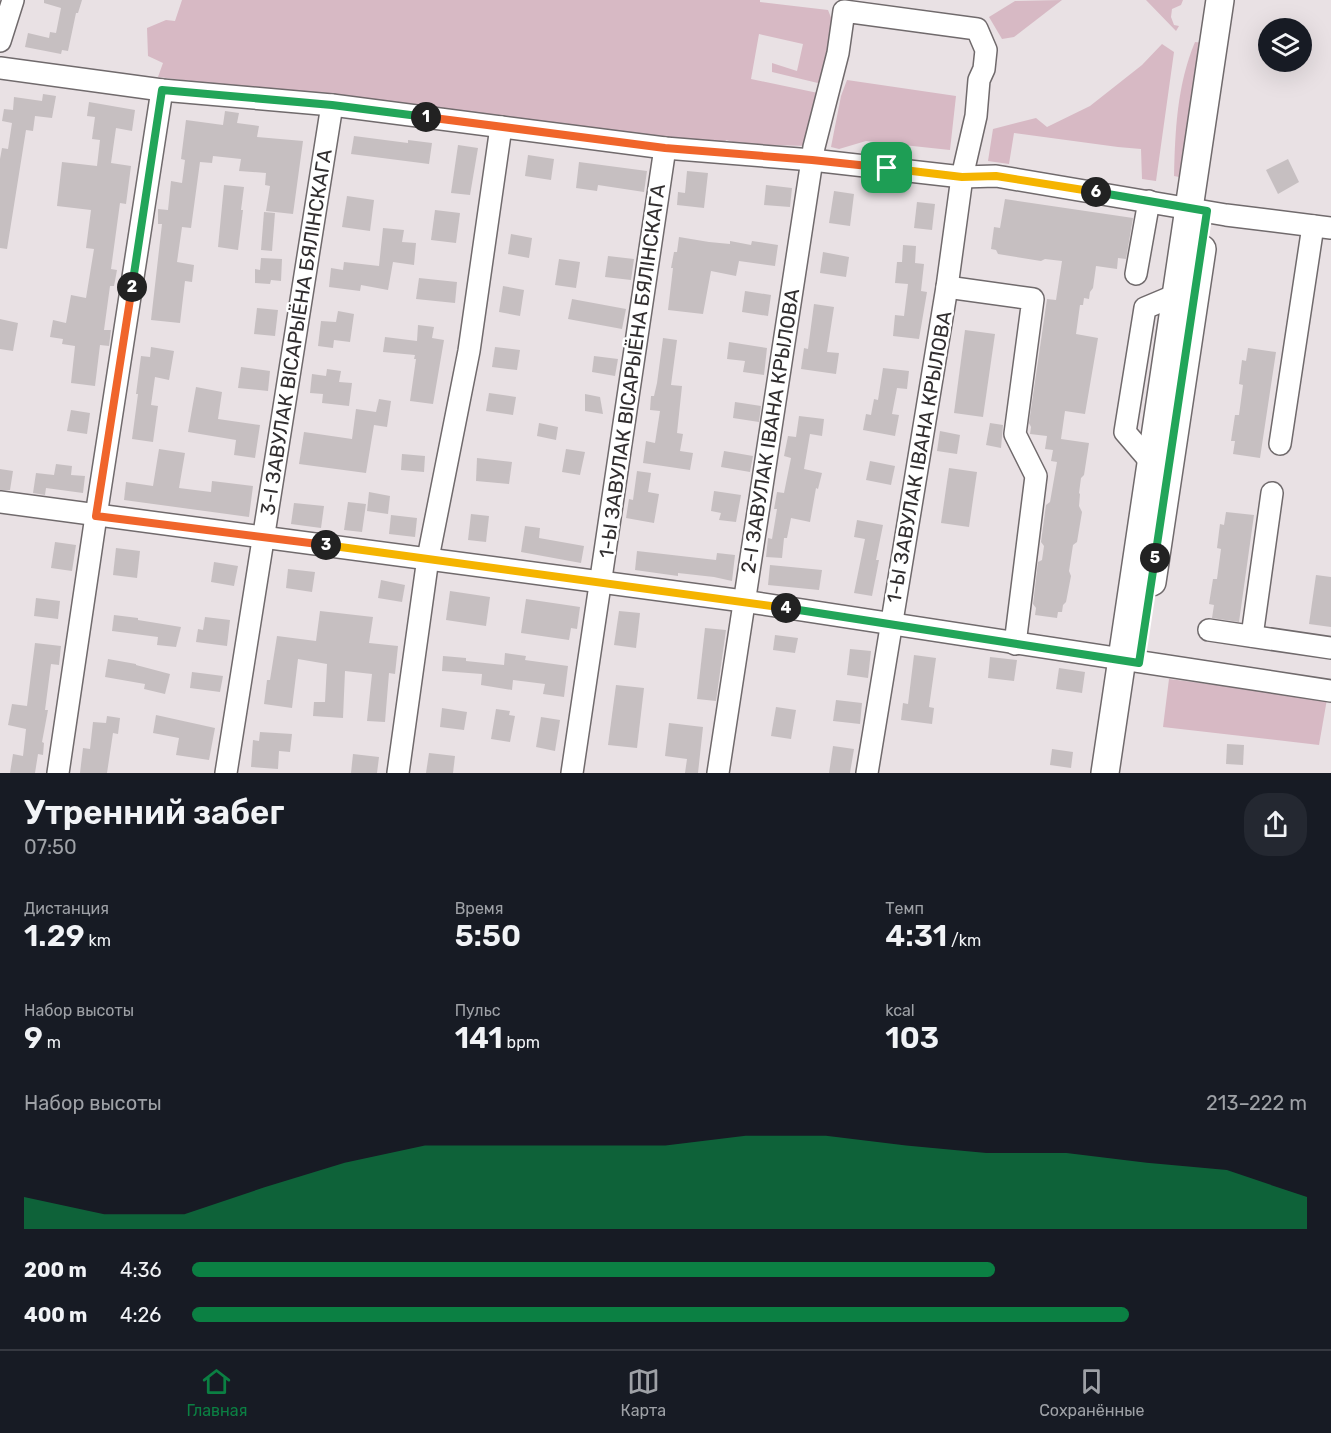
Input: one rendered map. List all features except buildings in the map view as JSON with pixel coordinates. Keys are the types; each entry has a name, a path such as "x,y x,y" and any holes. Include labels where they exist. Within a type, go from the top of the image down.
{"main road":[{"path":"1124,773 1130,662 1150,461 1176,296 1198,209 1220,0"},
{"path":"1105,773 1130,662 1198,209 1238,0"}],"street":[{"path":"0,41 13,0"},
{"name":"2-І ЗАВУЛАК ІВАНА КРЫЛОВА","path":"718,773 812,160 838,53 844,11 977,29 986,50 985,60 979,80 976,116 962,177"},
{"path":"0,68 162,90 332,105 665,148 812,160 962,177 996,176 1322,227 1281,444"},
{"path":"58,773 162,90"},
{"name":"3-І ЗАВУЛАК ВІСАРЫЁНА БЯЛІНСКАГА","path":"226,773 332,105"},
{"path":"398,773 428,558 469,351 501,127"},
{"name":"1-Ы ЗАВУЛАК ВІСАРЫЁНА БЯЛІНСКАГА","path":"572,773 665,148"},
{"name":"1-Ы ЗАВУЛАК ІВАНА КРЫЛОВА","path":"867,773 947,287 962,177"},
{"path":"1136,274 1149,201"},
{"path":"947,287 1033,299 1015,434 1036,476 1015,644"},
{"path":"1252,636 1272,493"},
{"path":"0,502 743,601 1331,692"},
{"path":"1209,630 1331,648"}],"shaded area":[{"path":"182,0 760,0 760,2 828,10 832,20 822,84 772,72 772,63 797,71 803,44 759,34 751,79 818,93 807,146 739,144 726,140 724,145 158,77 163,63 148,56 147,28 166,20 175,21"},
{"path":"1062,0 1014,37 1002,39 989,17 1015,1"},
{"path":"1146,0 1183,0 1181,5 1172,9 1171,17 1174,25 1179,26 1176,31"},
{"path":"1195,42 1204,43 1184,178 1174,176 1176,125 1184,75"},
{"path":"1162,44 1174,52 1156,181 1142,179 1141,149 1014,133 1009,164 988,161 993,129 1036,118 1047,127 1090,106 1142,65"},
{"path":"847,80 956,96 950,150 866,141 839,149 831,147 841,96"},
{"path":"1169,679 1327,699 1319,745 1163,727"}],"route":[{"path":"162,90 332,105 665,148 887,168 962,177 996,176 1207,211 1139,663 743,601 96,516 162,90"}]}
